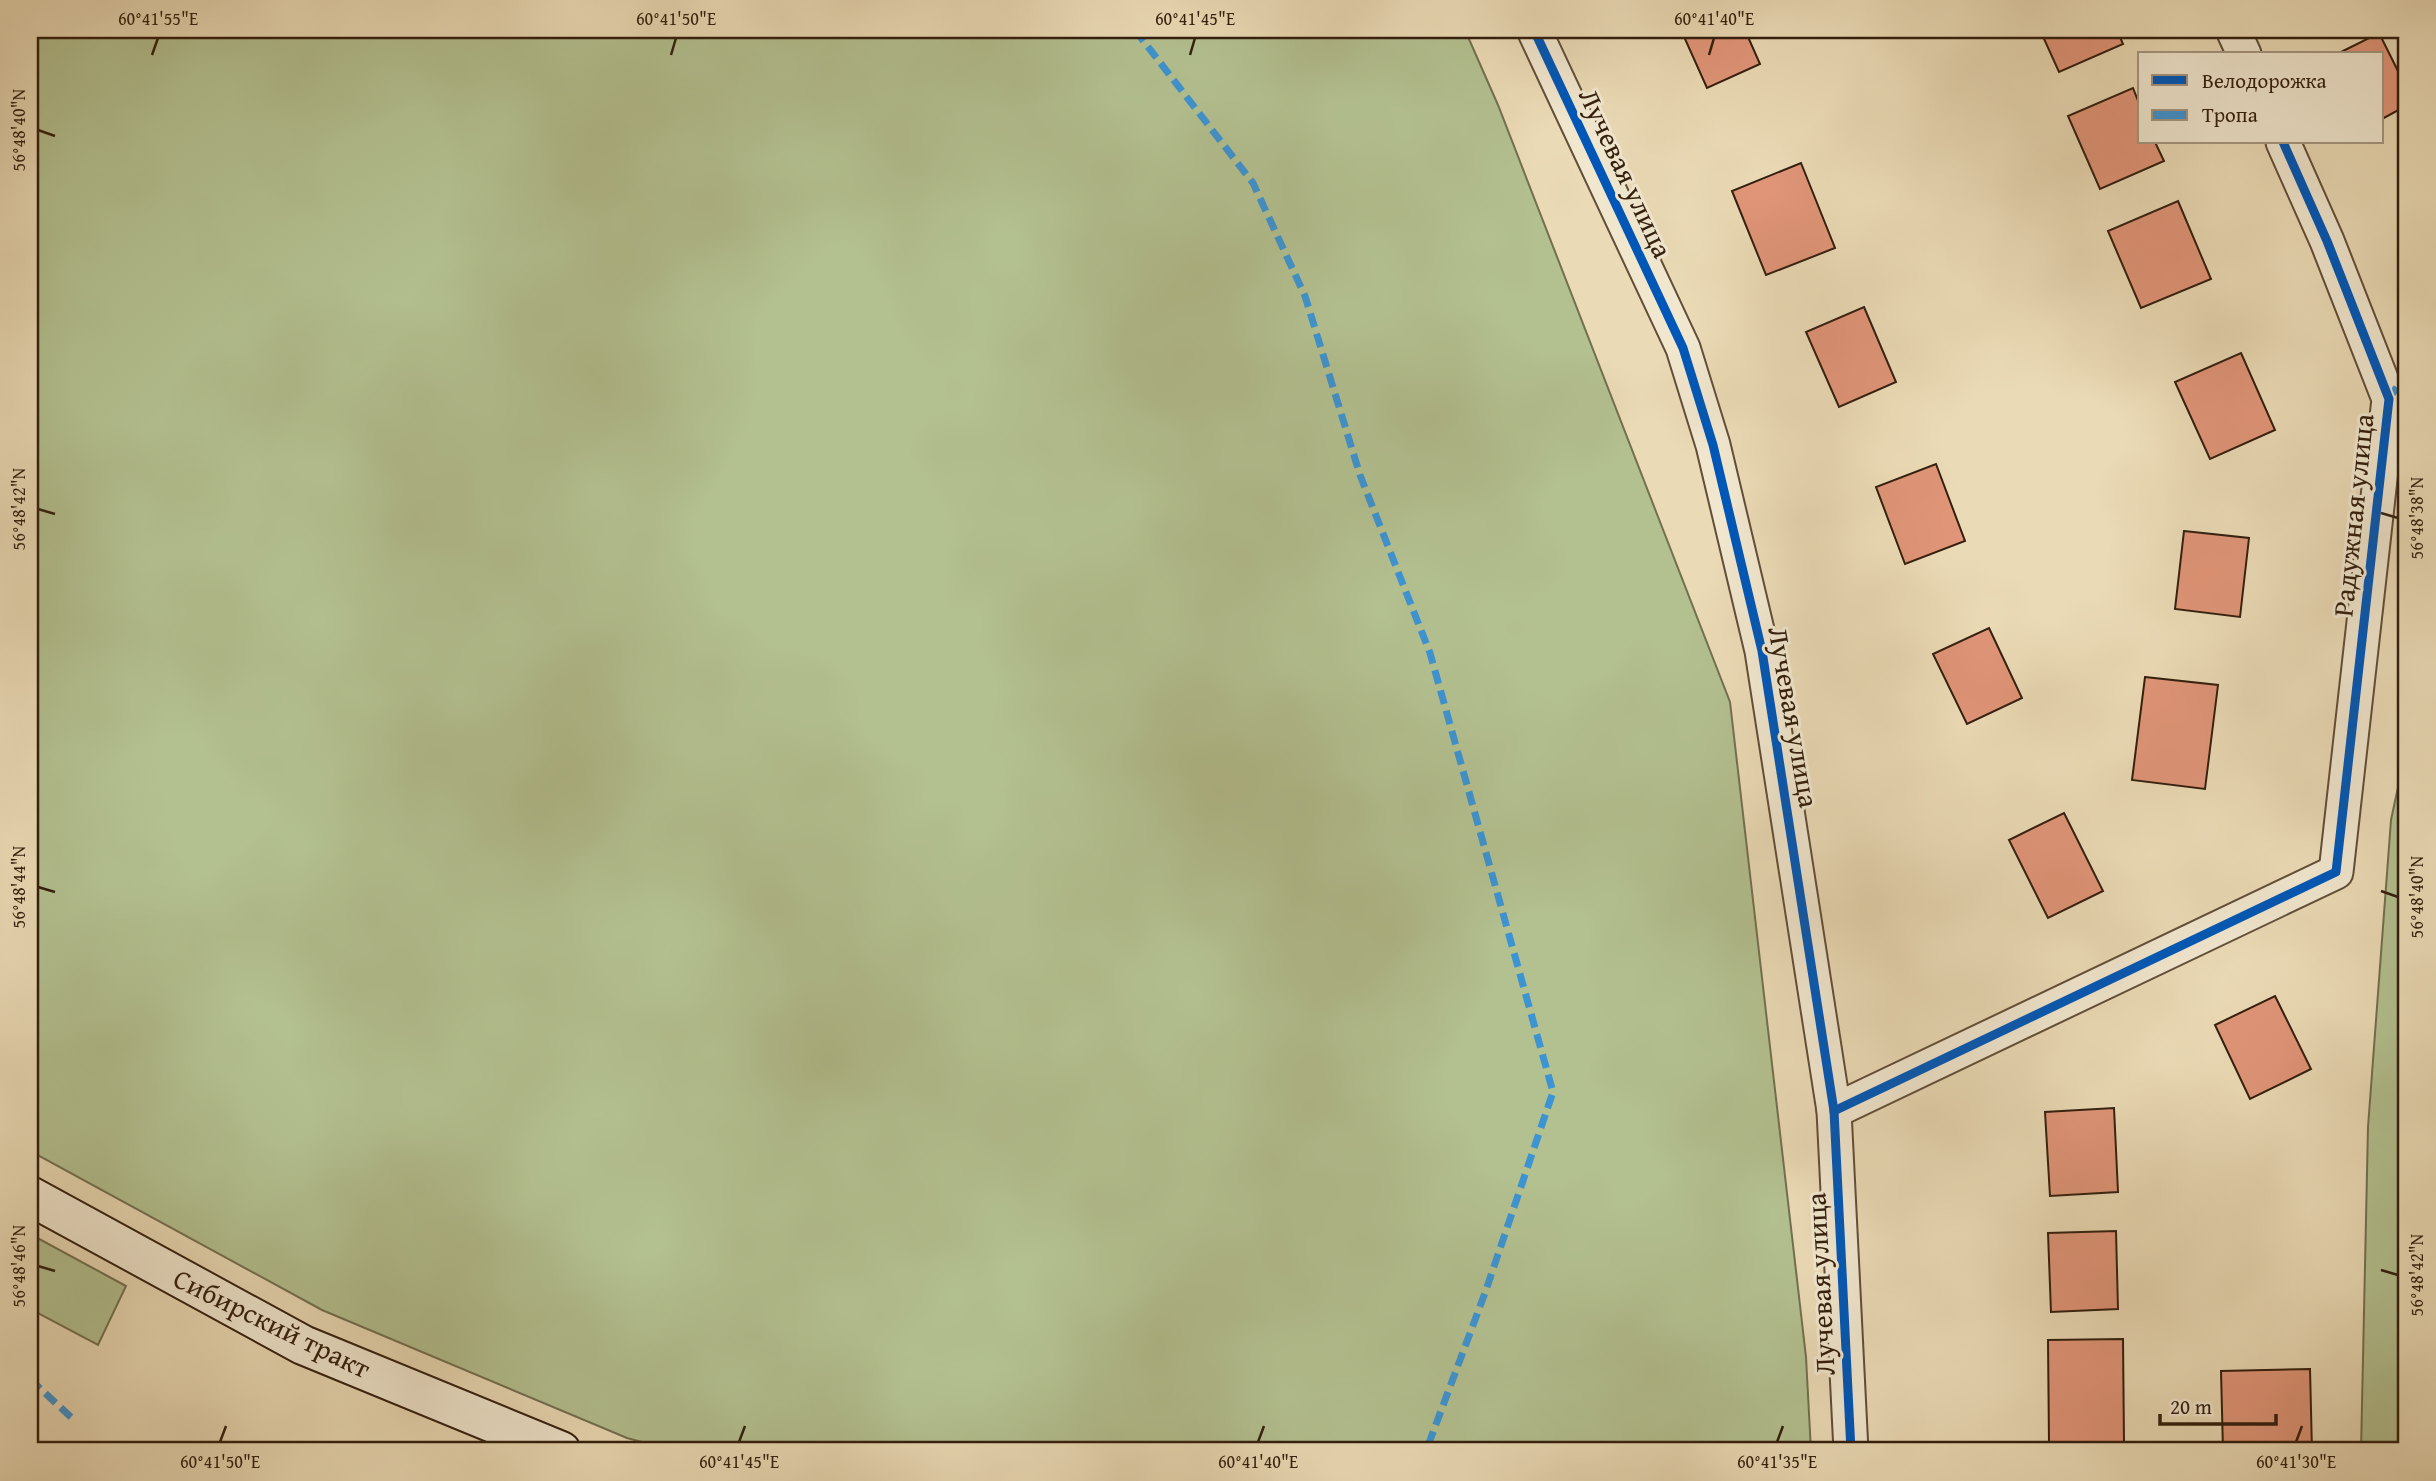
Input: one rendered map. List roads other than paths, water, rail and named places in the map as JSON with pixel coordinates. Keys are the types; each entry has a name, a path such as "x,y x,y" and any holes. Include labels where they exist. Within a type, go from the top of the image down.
{"main road":[{"name":"Сибирский тракт","path":"30,1195 303,1345 561,1451"}],"street":[{"name":"Лучевая улица","path":"1534,30 1683,348 1713,445 1762,650 1834,1111 1851,1451"},
{"path":"2233,30 2243,52"},
{"name":"Радужная улица","path":"1834,1111 2336,872 2389,398 2327,241 2284,144"}]}
